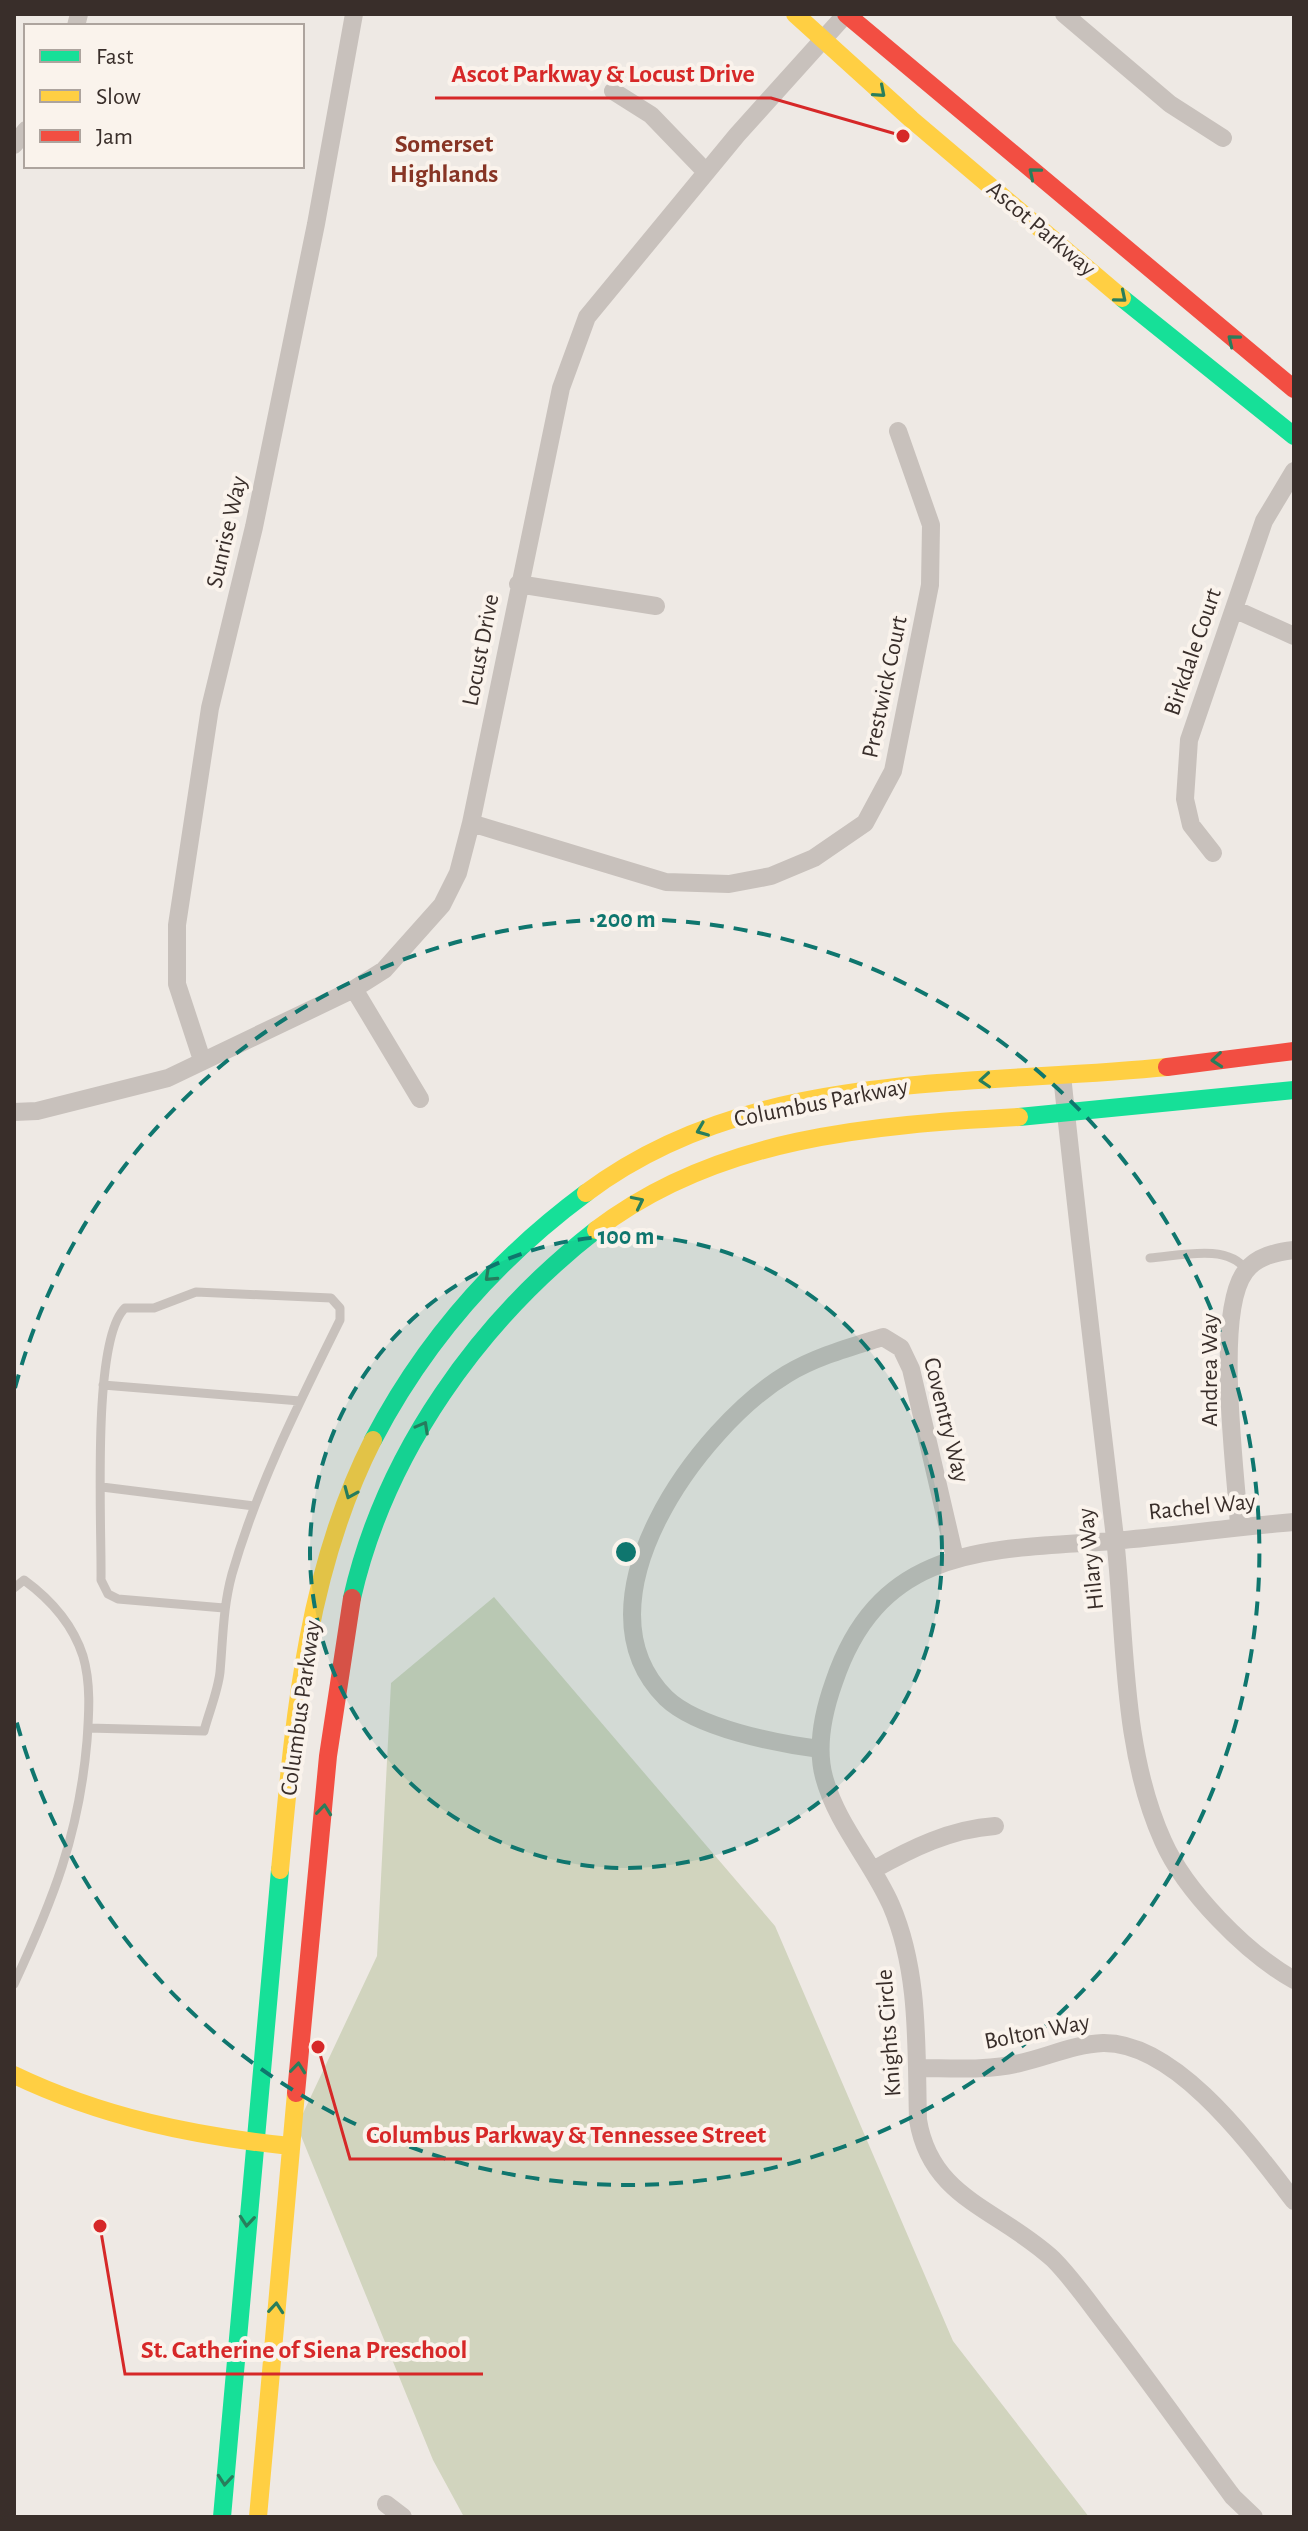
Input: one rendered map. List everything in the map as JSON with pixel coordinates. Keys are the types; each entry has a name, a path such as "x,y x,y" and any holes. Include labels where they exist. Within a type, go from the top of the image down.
{"main road":[{"name":"Ascot Parkway","path":"795,14 821,41 1195,359 1294,436"},
{"name":"Ascot Parkway","path":"846,14 1294,389"},
{"name":"Columbus Parkway","path":"222,2517 254,2143 302,1665 328,1548 349,1494 407,1380 477,1289 560,1211 627,1163 757,1111 910,1085 1062,1075 1294,1051"},
{"name":"Columbus Parkway","path":"258,2517 290,2146 340,1658 361,1559 388,1489 439,1398 472,1348 555,1260 620,1211 709,1167 765,1148 853,1130 1066,1114 1294,1090"},
{"path":"14,2075 99,2110 173,2132 290,2146"}],"street":[{"name":"Sunrise Way","path":"202,1060 177,984 177,925 210,708 254,527 310,254 354,14"},
{"name":"Locust Drive","path":"14,1112 37,1111 168,1078 354,989 384,970 442,905 458,873 471,823 561,388 587,317 706,172 846,14"},
{"path":"1064,14 1170,104 1223,138"},
{"path":"613,91 651,115 706,172"},
{"name":"Prestwick Court","path":"471,823 666,882 729,884 771,876 814,858 865,823 893,771 930,585 931,525 898,431"},
{"name":"Birkdale Court","path":"1213,853 1191,825 1185,771 1189,740 1264,521 1294,471"},
{"path":"518,584 656,606"},
{"path":"1234,609 1294,636"},
{"path":"354,989 420,1099"},
{"name":"Hilary Way","path":"1062,1075 1081,1271 1115,1540 1129,1698 1144,1785 1163,1842 1193,1892 1218,1919 1294,1980"},
{"path":"1246,1270 1273,1253 1294,1250"},
{"name":"Andrea Way","path":"1239,1526 1229,1340 1234,1299 1246,1270"},
{"name":"Coventry Way","path":"820,1749 777,1743 706,1721 667,1699 646,1671 634,1638 631,1613 635,1584 664,1509 689,1468 718,1432 752,1399 788,1373 831,1353 883,1337 901,1348 911,1369 955,1558"},
{"name":"Rachel Way","path":"1115,1540 1294,1522"},
{"name":"Knights Circle","path":"1115,1540 1018,1545 955,1558 920,1572 896,1590 853,1636 828,1699 820,1749 833,1808 873,1870 891,1905 911,1967 918,2120 922,2144 933,2167 955,2190 1011,2226 1055,2261 1233,2497 1254,2517"},
{"path":"873,1870 955,1832 995,1826"},
{"name":"Bolton Way","path":"917,2068 989,2068 1088,2044 1129,2046 1201,2091 1236,2125 1294,2201"},
{"path":"386,2504 403,2517"}],"lane":[{"path":"1150,1258 1223,1254 1239,1259 1246,1270"},
{"path":"88,1728 204,1731 219,1675 224,1608 254,1506 274,1453 340,1320 340,1308 331,1298 196,1292 154,1308 125,1308 117,1316 108,1340 103,1385 101,1580 108,1594 118,1599 224,1608"},
{"path":"103,1385 300,1401"},
{"path":"102,1487 254,1506"},
{"path":"14,1588 24,1580 47,1597 76,1639 88,1682 88,1728 79,1807 65,1868 14,1984"}],"green space":[{"path":"494,1597 775,1926 953,2341 1089,2517 464,2517 433,2460 297,2126 377,1956 391,1683"}],"traffic: fast":[{"path":"1122,298 1294,436"},
{"path":"1019,1117 1294,1090"},
{"path":"373,1440 415,1369 465,1304 522,1246 586,1193"},
{"path":"352,1598 367,1544 388,1492 442,1394 476,1348 513,1306 553,1266 596,1230"},
{"path":"222,2517 280,1870"}],"traffic: slow":[{"path":"795,14 911,119 1122,298"},
{"path":"586,1193 651,1153 719,1123 791,1103 940,1083 1167,1067"},
{"path":"596,1230 643,1199 692,1174 744,1155 852,1132 1019,1117"},
{"path":"280,1870 298,1704 317,1596 350,1491 373,1440"},
{"path":"14,2075 114,2113 218,2137 290,2146"},
{"path":"258,2517 296,2093"}],"traffic: jam":[{"path":"846,14 1294,389"},
{"path":"1167,1067 1294,1051"},
{"path":"296,2093 328,1756 352,1598"}],"place":[{"name":"Ascot Parkway & Locust Drive","path":"903,136"},
{"name":"Columbus Parkway & Tennessee Street","path":"318,2047"},
{"name":"St. Catherine of Siena Preschool","path":"100,2226"}],"district":[{"name":"Somerset Highlands","path":"444,159"}]}
